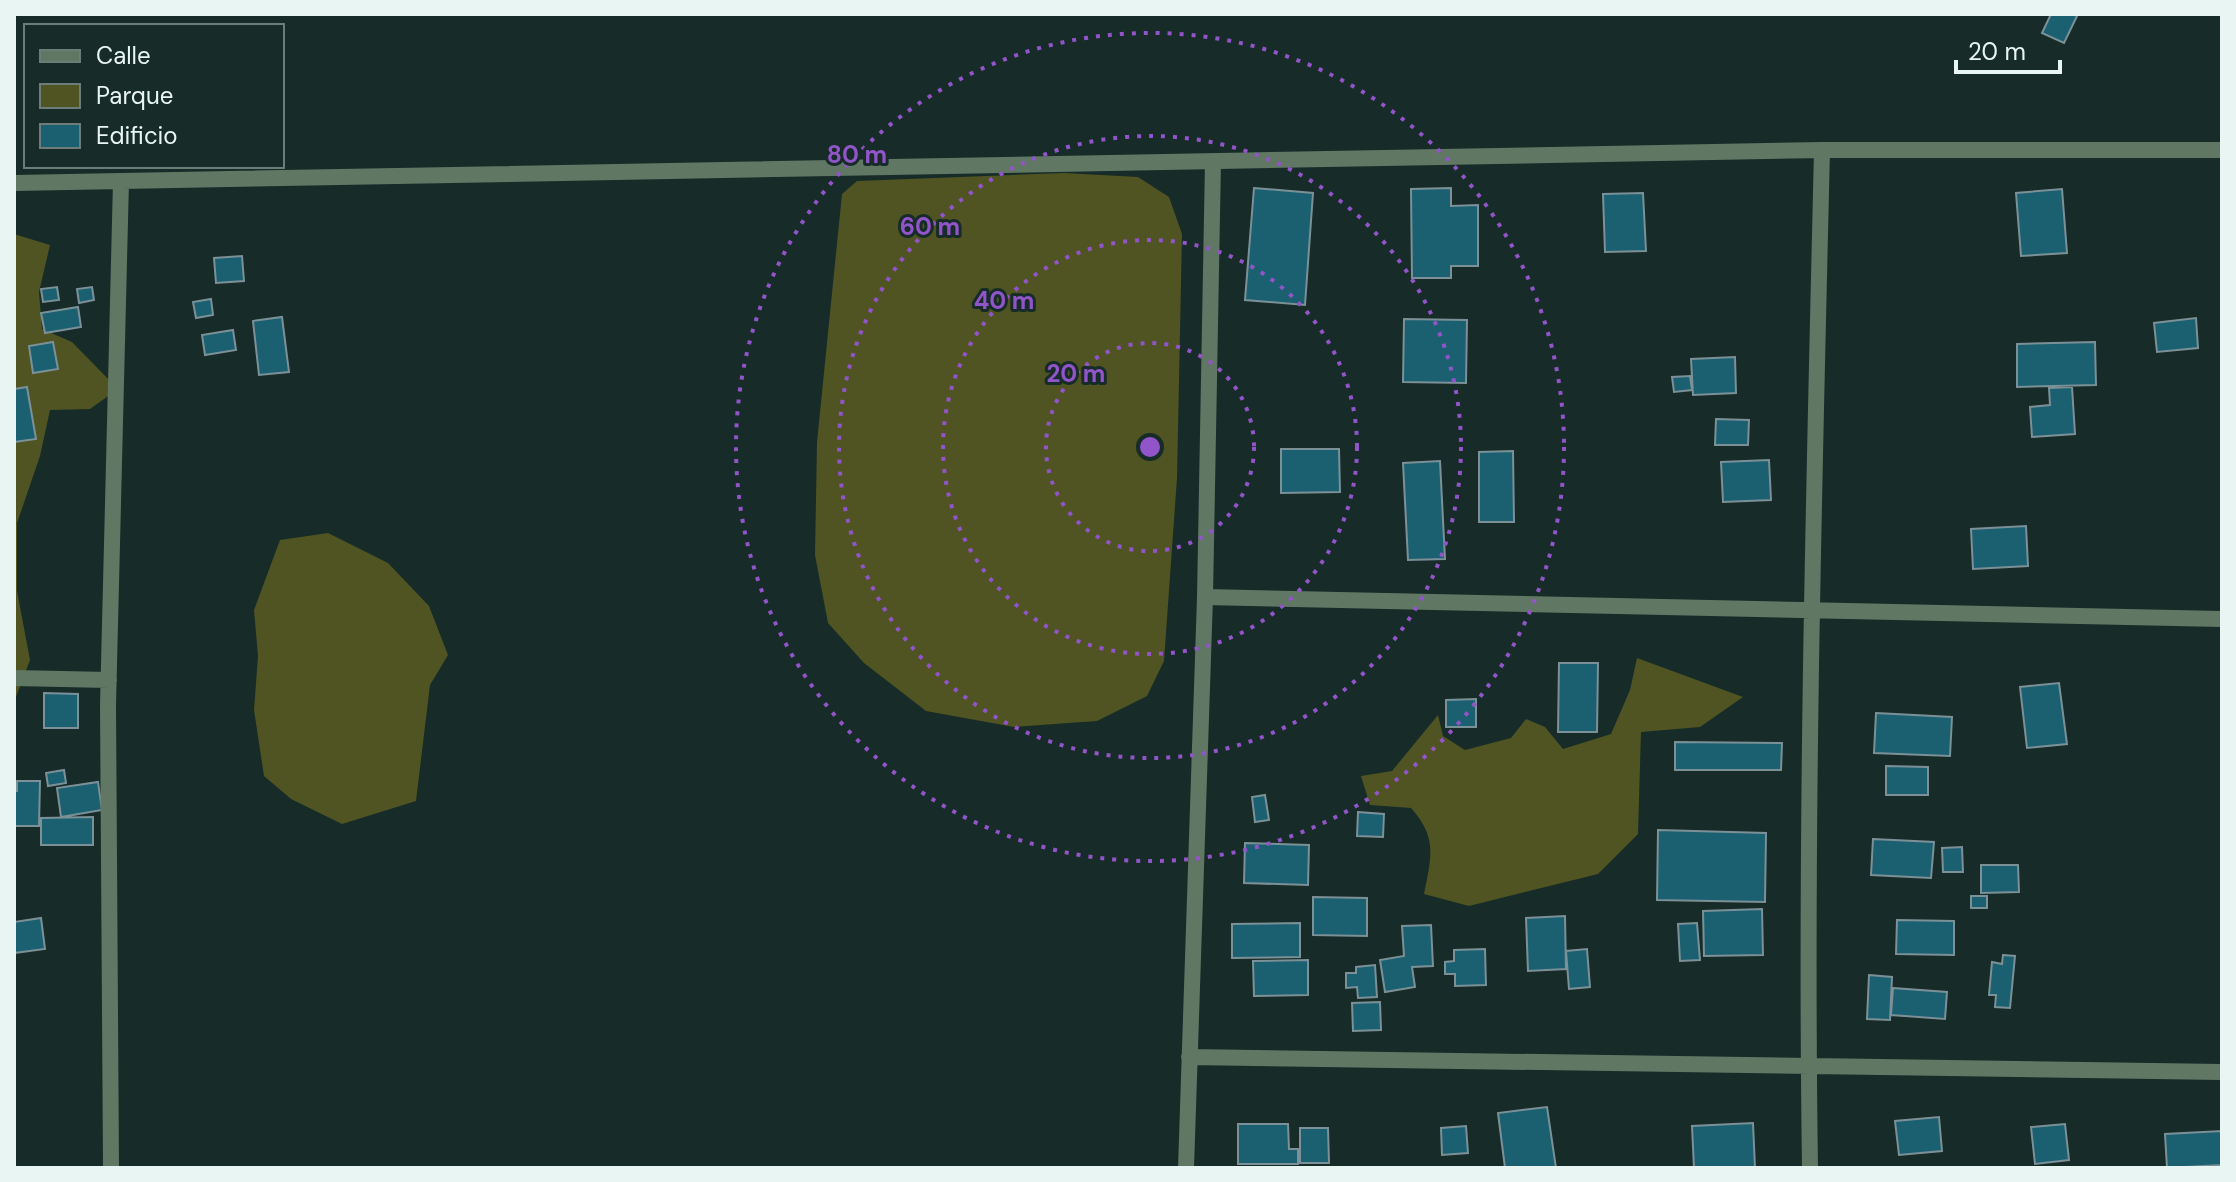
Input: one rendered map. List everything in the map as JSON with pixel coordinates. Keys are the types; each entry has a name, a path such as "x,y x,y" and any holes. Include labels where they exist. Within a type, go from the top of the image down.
{"street":[{"path":"14,183 1822,150 2222,150"},
{"path":"1810,1168 1810,611 1822,150"},
{"path":"1186,1168 1205,597 1213,161"},
{"path":"111,1168 109,680 121,181"},
{"path":"1205,597 2222,619"},
{"path":"14,678 109,680"},
{"path":"1189,1057 2222,1072"}],"green space":[{"path":"1064,173 1138,177 1169,197 1182,234 1177,478 1164,661 1147,696 1097,721 1014,727 926,711 864,663 828,623 815,555 817,442 842,194 857,181"},
{"path":"14,234 50,245 39,292 42,329 72,342 118,389 90,409 50,410 40,456 17,523 17,591 30,660 14,702"},
{"path":"328,533 388,563 429,606 448,655 430,685 416,801 342,824 291,799 264,776 254,710 258,656 254,610 280,540"},
{"path":"1637,658 1743,697 1700,727 1641,732 1638,834 1598,874 1469,906 1424,894 1430,849 1420,819 1411,808 1370,805 1361,776 1392,771 1438,715 1443,736 1465,750 1511,738 1526,719 1545,727 1563,749 1611,734 1630,690"}],"building":[{"path":"2051,14 2078,14 2064,43 2042,33"},
{"path":"1254,188 1313,193 1305,305 1245,300"},
{"path":"1451,188 1451,206 1478,205 1478,266 1451,266 1451,278 1412,278 1411,189"},
{"path":"2062,189 2067,253 2021,256 2016,193"},
{"path":"1643,193 1646,251 1605,252 1603,194"},
{"path":"242,256 244,281 216,283 214,258"},
{"path":"57,287 59,300 43,302 41,289"},
{"path":"92,287 94,300 79,303 77,289"},
{"path":"211,299 213,315 196,318 193,302"},
{"path":"78,307 81,327 45,333 41,313"},
{"path":"282,317 289,372 259,375 253,321"},
{"path":"2196,318 2198,348 2157,352 2154,323"},
{"path":"1404,319 1467,320 1466,383 1403,382"},
{"path":"233,330 236,350 205,355 202,335"},
{"path":"53,342 58,369 33,373 29,346"},
{"path":"2095,342 2096,385 2017,387 2017,344"},
{"path":"1735,357 1736,393 1693,395 1691,359"},
{"path":"1690,376 1692,390 1674,392 1672,377"},
{"path":"27,387 36,439 14,442 14,389"},
{"path":"2072,387 2075,434 2032,437 2030,407 2050,405 2049,388"},
{"path":"1716,419 1749,420 1748,445 1715,445"},
{"path":"1281,449 1339,449 1340,492 1281,493"},
{"path":"1513,451 1514,522 1479,522 1479,452"},
{"path":"1769,460 1771,500 1723,502 1721,462"},
{"path":"1440,461 1445,559 1408,560 1403,463"},
{"path":"2026,526 2028,566 1973,569 1971,529"},
{"path":"1559,663 1598,663 1597,732 1558,732"},
{"path":"2059,683 2067,744 2027,748 2020,687"},
{"path":"44,693 78,694 78,728 44,728"},
{"path":"1476,699 1476,727 1446,727 1446,700"},
{"path":"1876,713 1952,717 1950,756 1874,753"},
{"path":"1675,742 1782,743 1781,770 1675,770"},
{"path":"1886,766 1928,767 1928,795 1886,795"},
{"path":"64,770 66,783 48,786 46,773"},
{"path":"17,781 40,781 39,826 14,826"},
{"path":"98,782 102,810 61,817 57,788"},
{"path":"1265,795 1269,820 1255,822 1252,797"},
{"path":"1358,812 1384,814 1383,837 1357,836"},
{"path":"93,817 93,845 41,845 41,818"},
{"path":"1658,830 1766,833 1765,902 1657,900"},
{"path":"1873,839 1934,842 1931,878 1871,875"},
{"path":"1245,843 1309,845 1308,885 1244,883"},
{"path":"1962,847 1963,872 1943,872 1942,848"},
{"path":"1981,865 2018,865 2019,892 1981,893"},
{"path":"1971,896 1987,896 1987,908 1971,908"},
{"path":"1313,897 1367,898 1367,936 1313,935"},
{"path":"1762,909 1763,955 1704,956 1703,911"},
{"path":"1565,916 1566,969 1528,971 1526,918"},
{"path":"41,918 45,949 14,953 14,922"},
{"path":"1897,920 1954,921 1954,955 1896,954"},
{"path":"1300,923 1300,957 1232,958 1232,924"},
{"path":"1697,923 1700,960 1680,961 1678,924"},
{"path":"1431,925 1433,966 1412,967 1415,987 1385,992 1380,960 1404,956 1402,926"},
{"path":"1485,949 1486,985 1455,986 1455,974 1445,974 1445,962 1454,961 1454,950"},
{"path":"1587,949 1590,987 1569,989 1566,951"},
{"path":"2003,955 2015,956 2010,1008 1995,1007 1996,995 1989,995 1992,962 2002,964"},
{"path":"1308,960 1308,995 1254,996 1253,961"},
{"path":"1375,965 1377,997 1358,998 1357,987 1346,988 1346,973 1356,973 1356,967"},
{"path":"1869,975 1892,977 1890,1020 1867,1019"},
{"path":"1893,988 1947,992 1945,1019 1891,1015"},
{"path":"1380,1002 1381,1030 1353,1031 1352,1003"},
{"path":"1547,1107 1556,1168 1505,1168 1498,1113"},
{"path":"1939,1117 1942,1151 1899,1155 1895,1121"},
{"path":"1753,1123 1755,1168 1694,1168 1692,1126"},
{"path":"1238,1124 1288,1124 1289,1149 1298,1149 1298,1164 1238,1164"},
{"path":"2065,1124 2069,1160 2035,1164 2031,1127"},
{"path":"1466,1126 1468,1153 1442,1155 1441,1128"},
{"path":"1300,1128 1328,1128 1329,1163 1300,1163"},
{"path":"2222,1131 2222,1165 2167,1168 2165,1134"}]}
